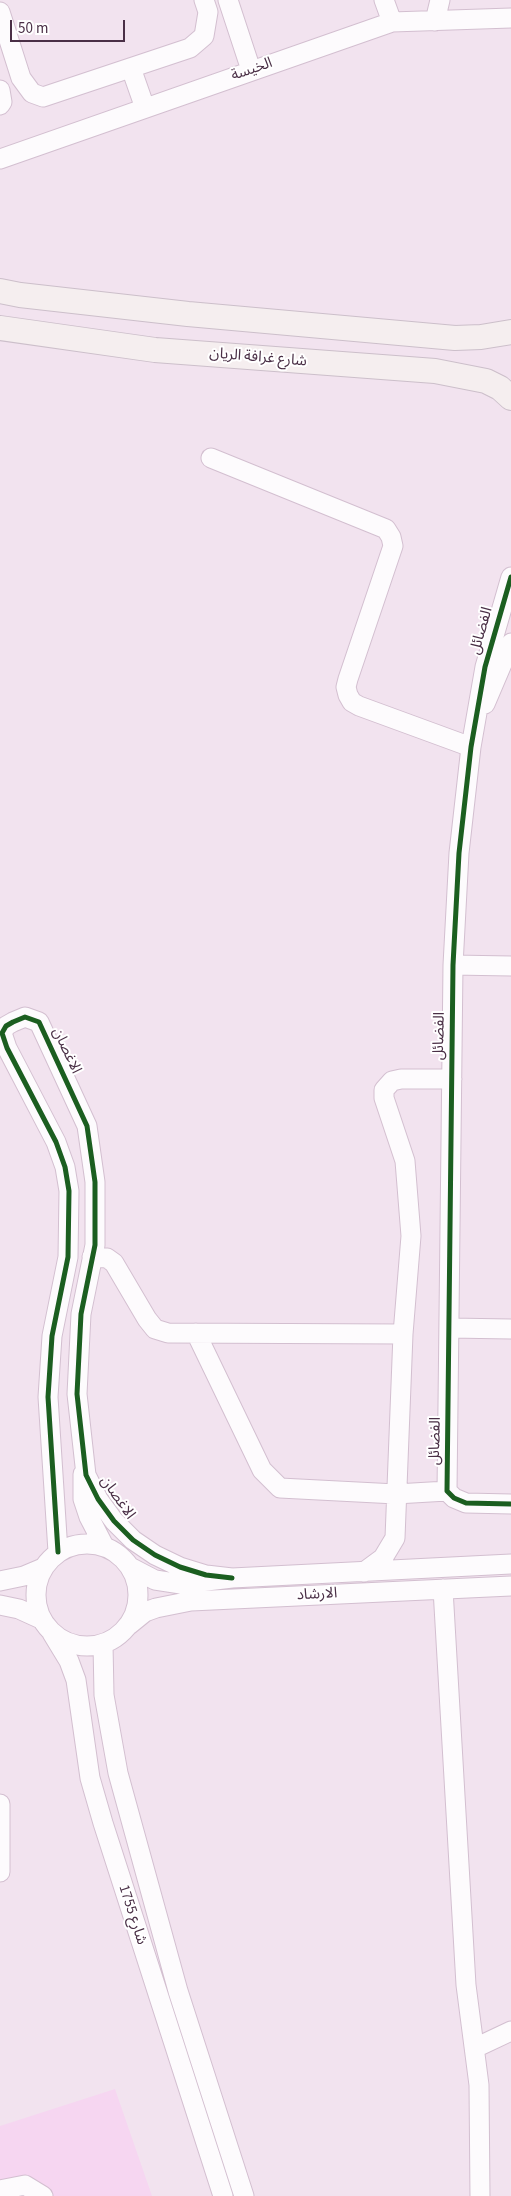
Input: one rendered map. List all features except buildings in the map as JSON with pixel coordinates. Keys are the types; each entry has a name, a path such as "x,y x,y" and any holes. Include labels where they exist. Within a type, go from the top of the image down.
{"main road":[{"path":"0,291 20,295 188,314 455,338 481,337 511,332"},
{"name":"شارع غرافة الريان","path":"0,328 155,350 435,371 486,381 511,398"}],"street":[{"path":"0,12 20,78 32,93 43,97 190,48 204,36 208,12 204,0"},
{"path":"228,0 251,70"},
{"path":"384,0 392,22"},
{"path":"435,21 440,0"},
{"name":"الخيسة","path":"0,159 392,22 511,18"},
{"path":"131,68 145,108"},
{"path":"0,90 2,102 0,105"},
{"path":"211,458 386,529 392,537 393,546 348,679 346,687 348,695 352,702 359,706 472,738"},
{"name":"الفضائل","path":"451,1494 450,1328 453,965 459,853 472,738 485,668 511,577"},
{"name":"الفضائل","path":"472,738 511,644"},
{"path":"453,965 511,966"},
{"name":"الاغصان","path":"58,1552 48,1397 52,1336 68,1257 69,1191 65,1167 56,1142 7,1048 2,1033 6,1026 24,1017 39,1022 87,1126 95,1182 95,1245 81,1323 77,1394 86,1474 98,1499 114,1521 133,1540 155,1556 180,1567 206,1575 232,1578"},
{"path":"364,1572 383,1558 395,1538 403,1334 411,1236 405,1161 384,1098 384,1090 392,1081 401,1079 452,1079"},
{"path":"92,1257 107,1258 114,1262 146,1318 155,1329 168,1334 403,1334"},
{"path":"450,1328 511,1329"},
{"path":"196,1334 262,1470 280,1488 396,1494 451,1494 466,1503 511,1504"},
{"name":"الاغصان","path":"82,1448 83,1499 89,1517 104,1546"},
{"path":"0,1581 24,1576 43,1568 58,1552 83,1543 104,1546 119,1555 130,1567 136,1582 138,1596 137,1607 128,1625 117,1636 103,1644 82,1646 61,1640 47,1626 20,1609 0,1605"},
{"name":"الارشاد","path":"130,1567 145,1576 167,1583 181,1584 232,1578 511,1564"},
{"path":"43,1568 35,1594 47,1626"},
{"name":"الارشاد","path":"128,1625 145,1612 191,1601 511,1586"},
{"path":"443,1589 466,1985 479,2085 480,2196"},
{"name":"شارع 1755","path":"47,1626 69,1661 76,1680 90,1778 222,2196"},
{"name":"شارع 1755","path":"103,1644 104,1695 118,1773 178,1991 244,2196"},
{"path":"0,1804 0,1872"},
{"path":"475,2048 511,2031"},
{"path":"0,2190 25,2185 43,2196"}],"shaded area":[{"path":"115,2089 152,2196 0,2196 0,2126"}],"cycle path":[{"path":"511,577 485,667 471,747 459,853 453,965 447,1491 454,1498 466,1503 511,1504"},
{"path":"58,1552 48,1397 52,1336 68,1257 69,1191 65,1167 56,1142 7,1048 2,1033 6,1026 25,1017 39,1022 87,1126 95,1182 95,1245 81,1314 77,1394 86,1475 98,1499 114,1521 133,1540 155,1555 180,1567 206,1575 232,1578"}]}
